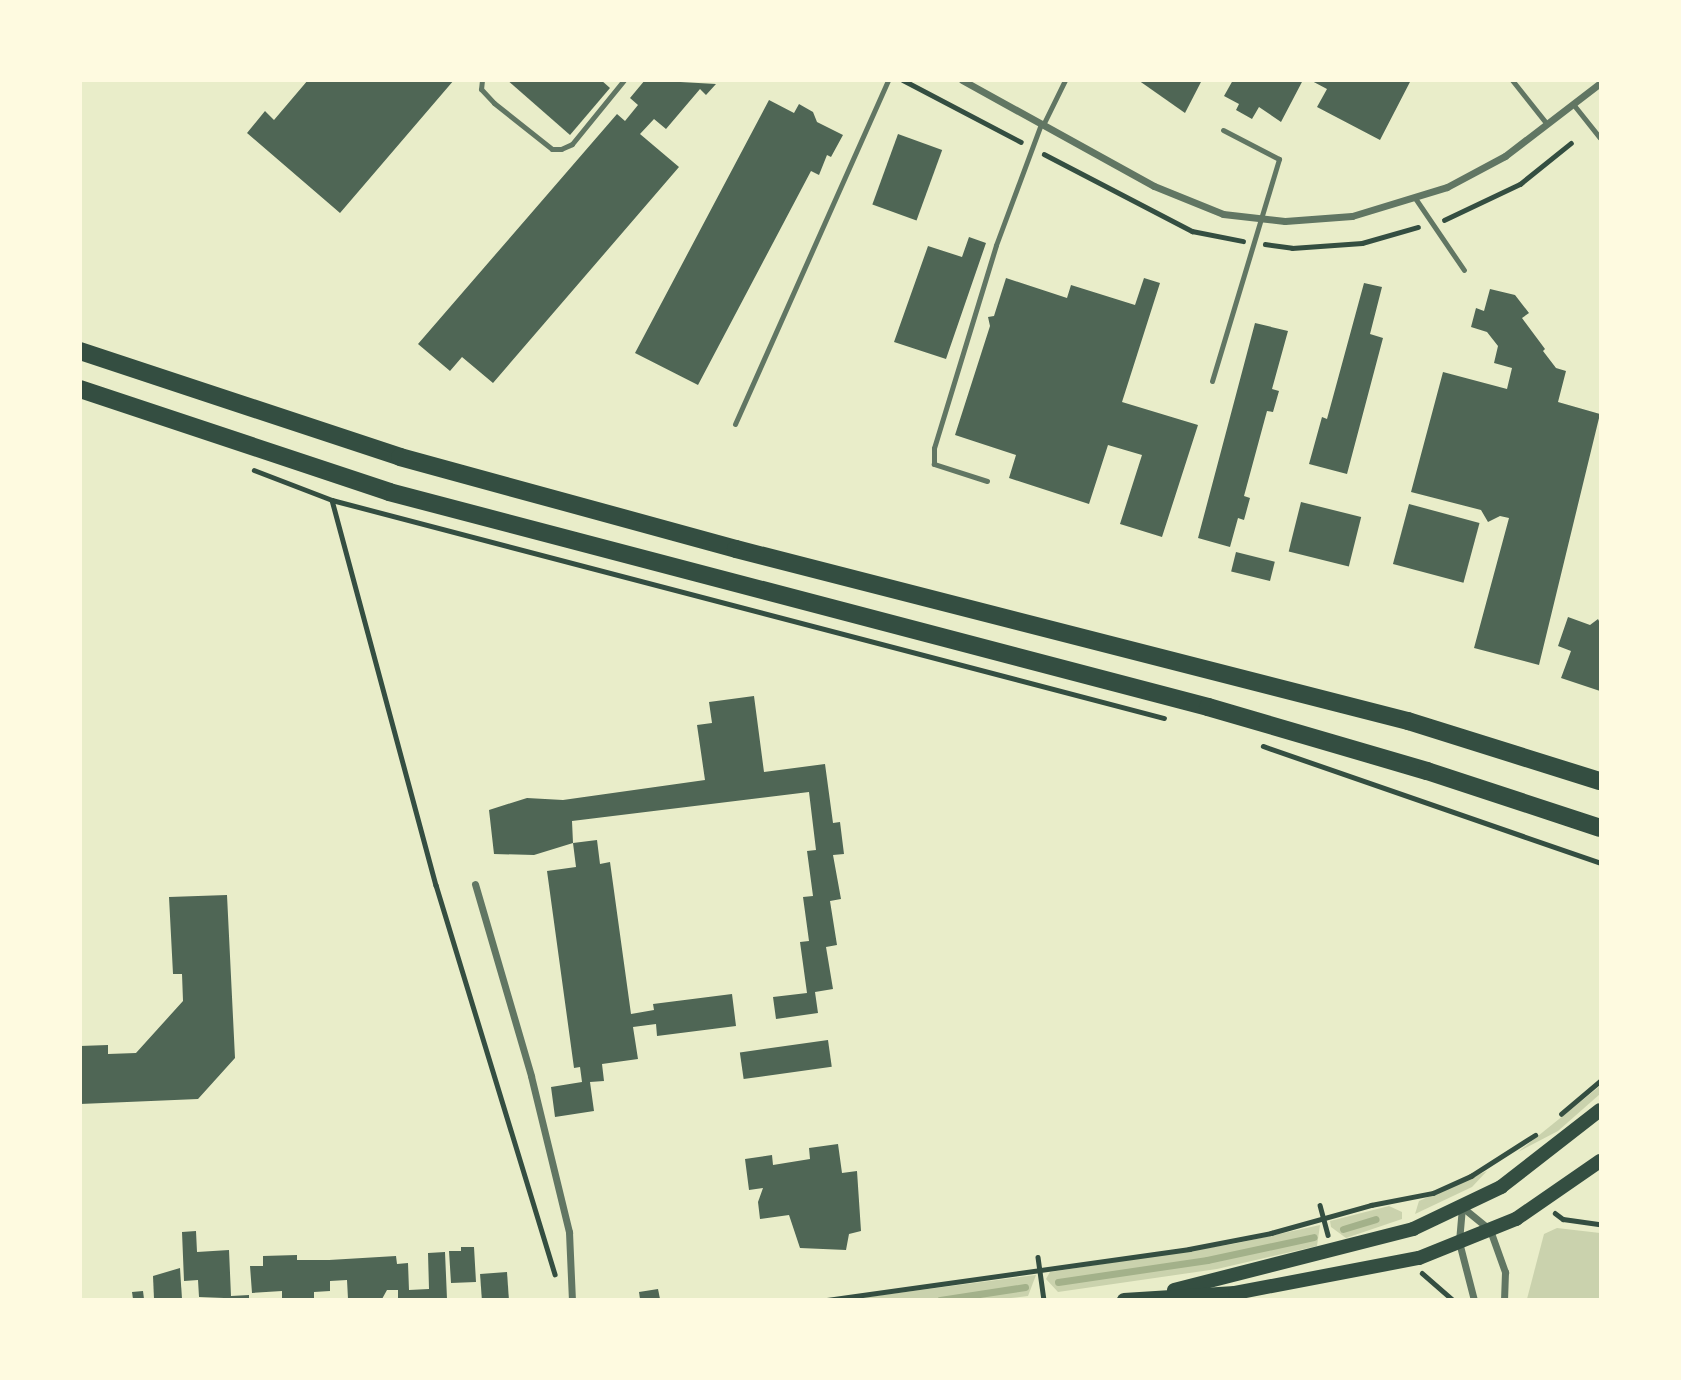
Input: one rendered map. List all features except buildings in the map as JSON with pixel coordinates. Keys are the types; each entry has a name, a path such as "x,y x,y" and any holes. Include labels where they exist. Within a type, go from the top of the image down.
{"main road":[{"path":"80,351 400,457 736,549 1408,722 1601,781"},
{"path":"80,389 389,492 1208,707 1427,771 1601,828"},
{"path":"1146,1297 1334,1252 1413,1229 1462,1207 1535,1165 1601,1110"},
{"path":"1124,1300 1235,1293 1419,1258 1490,1230 1542,1204 1601,1161"}],"street":[{"path":"962,80 1154,186 1223,214 1285,221 1352,216 1447,187 1505,156 1601,83"},
{"path":"475,884 531,1076 569,1232 572,1300"},
{"path":"1462,1207 1490,1230 1505,1272 1504,1300"},
{"path":"1462,1207 1458,1242 1475,1300"}],"lane":[{"path":"482,80 481,89 494,103 552,149 561,149 572,144 624,80"},
{"path":"735,424 888,80"},
{"path":"987,481 934,464 933,448 951,381 1030,147 1065,80"},
{"path":"1512,80 1546,124"},
{"path":"1573,104 1601,138"},
{"path":"1212,381 1259,218 1279,159 1223,130"},
{"path":"1415,198 1464,270"}],"path":[{"path":"904,80 1192,231 1292,248 1362,243 1460,215 1520,184 1571,143"},
{"path":"244,466 332,500 1170,720"},
{"path":"332,500 440,898 546,1255 557,1278"},
{"path":"1260,745 1601,863"},
{"path":"1559,1116 1601,1081"},
{"path":"827,1300 1189,1249 1323,1219 1433,1193 1471,1176 1537,1134"},
{"path":"1542,1204 1563,1219 1601,1224"},
{"path":"1320,1205 1334,1252"},
{"path":"1038,1257 1044,1300"},
{"path":"1419,1258 1422,1273 1453,1300"}],"green space":[{"path":"1600,1086 1600,1094 1558,1131 1518,1152"},
{"path":"1487,1171 1472,1187 1415,1214 1419,1201"},
{"path":"1389,1206 1402,1212 1402,1219 1346,1238 1331,1227 1330,1221"},
{"path":"1320,1225 1317,1246 1217,1269 1058,1292 1046,1279 1050,1272 1233,1244"},
{"path":"1557,1228 1600,1233 1600,1299 1527,1299 1544,1234"},
{"path":"1036,1275 1028,1296 1002,1299 852,1299"}],"waterway":[{"path":"1343,1229 1375,1219"},
{"path":"1058,1282 1207,1260 1314,1237"},
{"path":"940,1300 1025,1287"}]}
